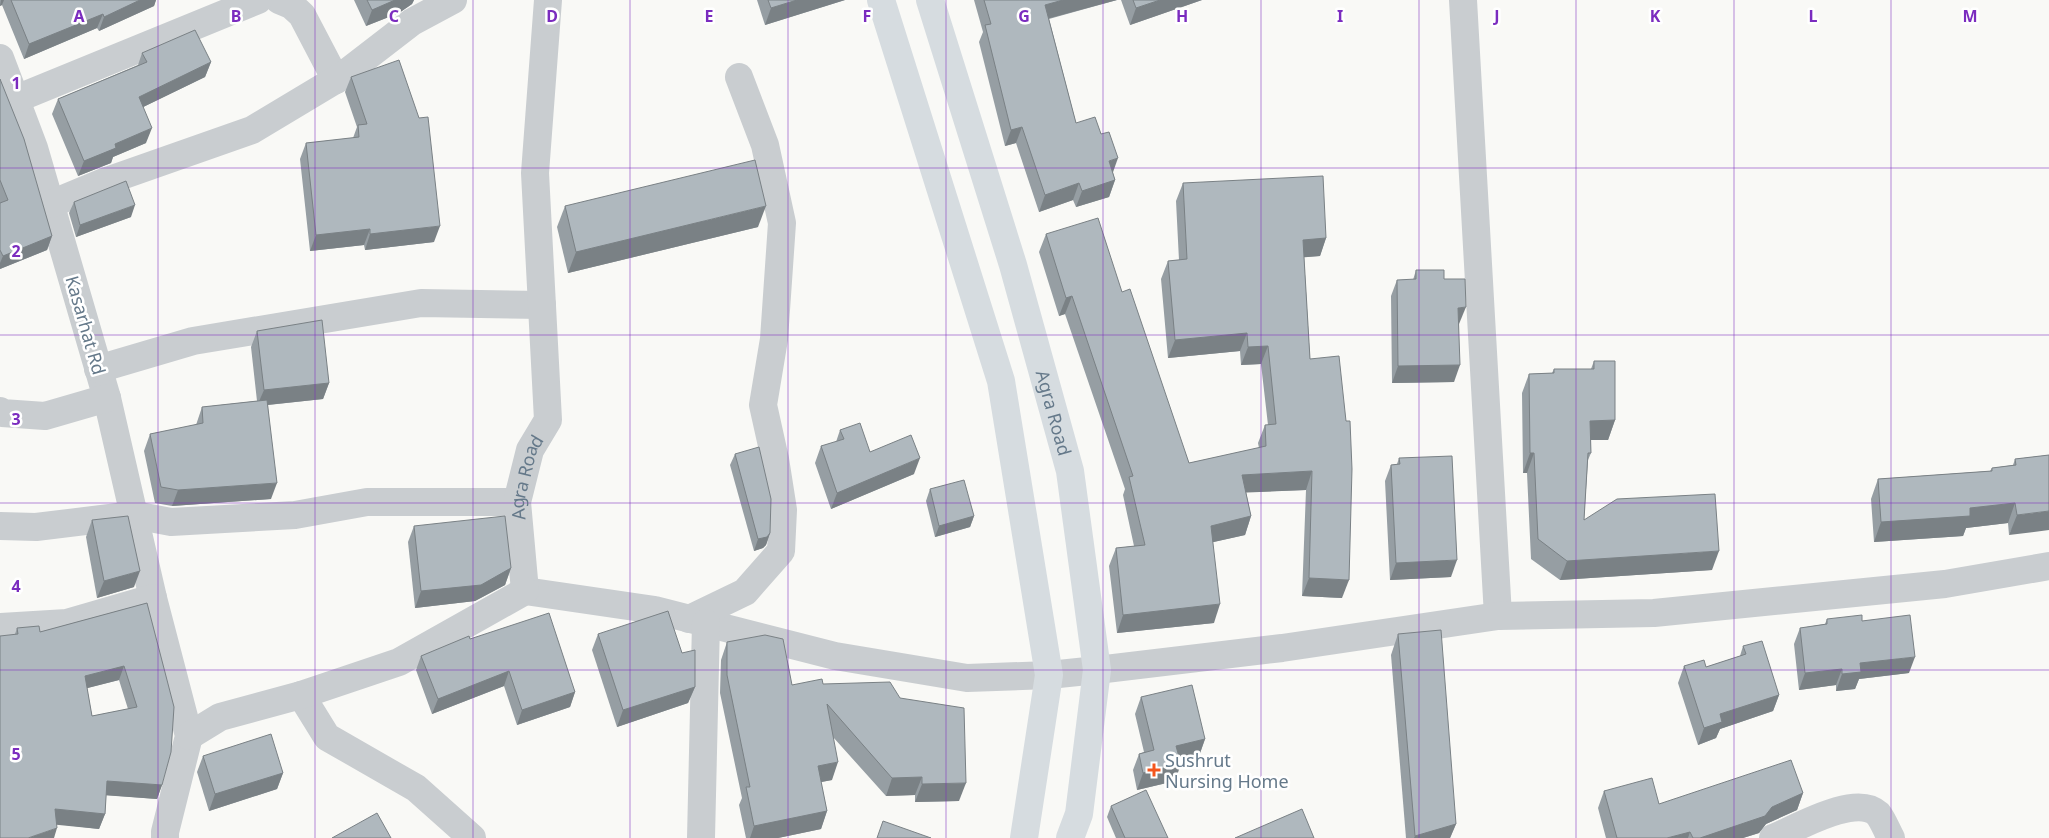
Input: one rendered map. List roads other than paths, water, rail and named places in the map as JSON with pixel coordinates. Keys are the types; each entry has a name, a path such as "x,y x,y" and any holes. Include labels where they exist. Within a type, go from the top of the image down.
{"main road":[{"path":"881,0 1001,381 1049,675 1024,838"},
{"name":"Agra Road","path":"930,0 1013,265 1070,471 1097,670 1079,814 1070,838"}],"street":[{"path":"16,99 258,0"},
{"path":"279,0 291,5 302,15 339,78"},
{"path":"51,204 104,182 252,130 339,78 412,22 453,0"},
{"name":"Agra Road","path":"525,591 517,502 530,450 548,420 535,173 548,0"},
{"path":"1463,0 1498,616"},
{"name":"Kasarhat Rd","path":"0,58 34,148 98,369 188,736"},
{"path":"697,621 745,592 781,550 784,510 763,404 774,339 782,223 765,145 739,77"},
{"path":"98,369 193,341 420,303 542,305"},
{"path":"0,411 2,413 44,416 106,398"},
{"path":"0,526 36,527 134,515 171,522 295,515 367,502 517,502"},
{"path":"165,838 188,736 220,717 301,696 399,662 525,591 655,610 835,656 967,678 1049,675 1097,670 1282,648 1498,616 1654,613 1945,584 2049,566"},
{"path":"0,627 67,623 153,598"},
{"path":"697,621 701,838"},
{"path":"301,696 327,737 416,788 472,838"},
{"path":"1773,838 1843,808 1862,807 1878,814 1891,838"}],"place":[{"name":"Sushrut Nursing Home","path":"1154,770"}]}
